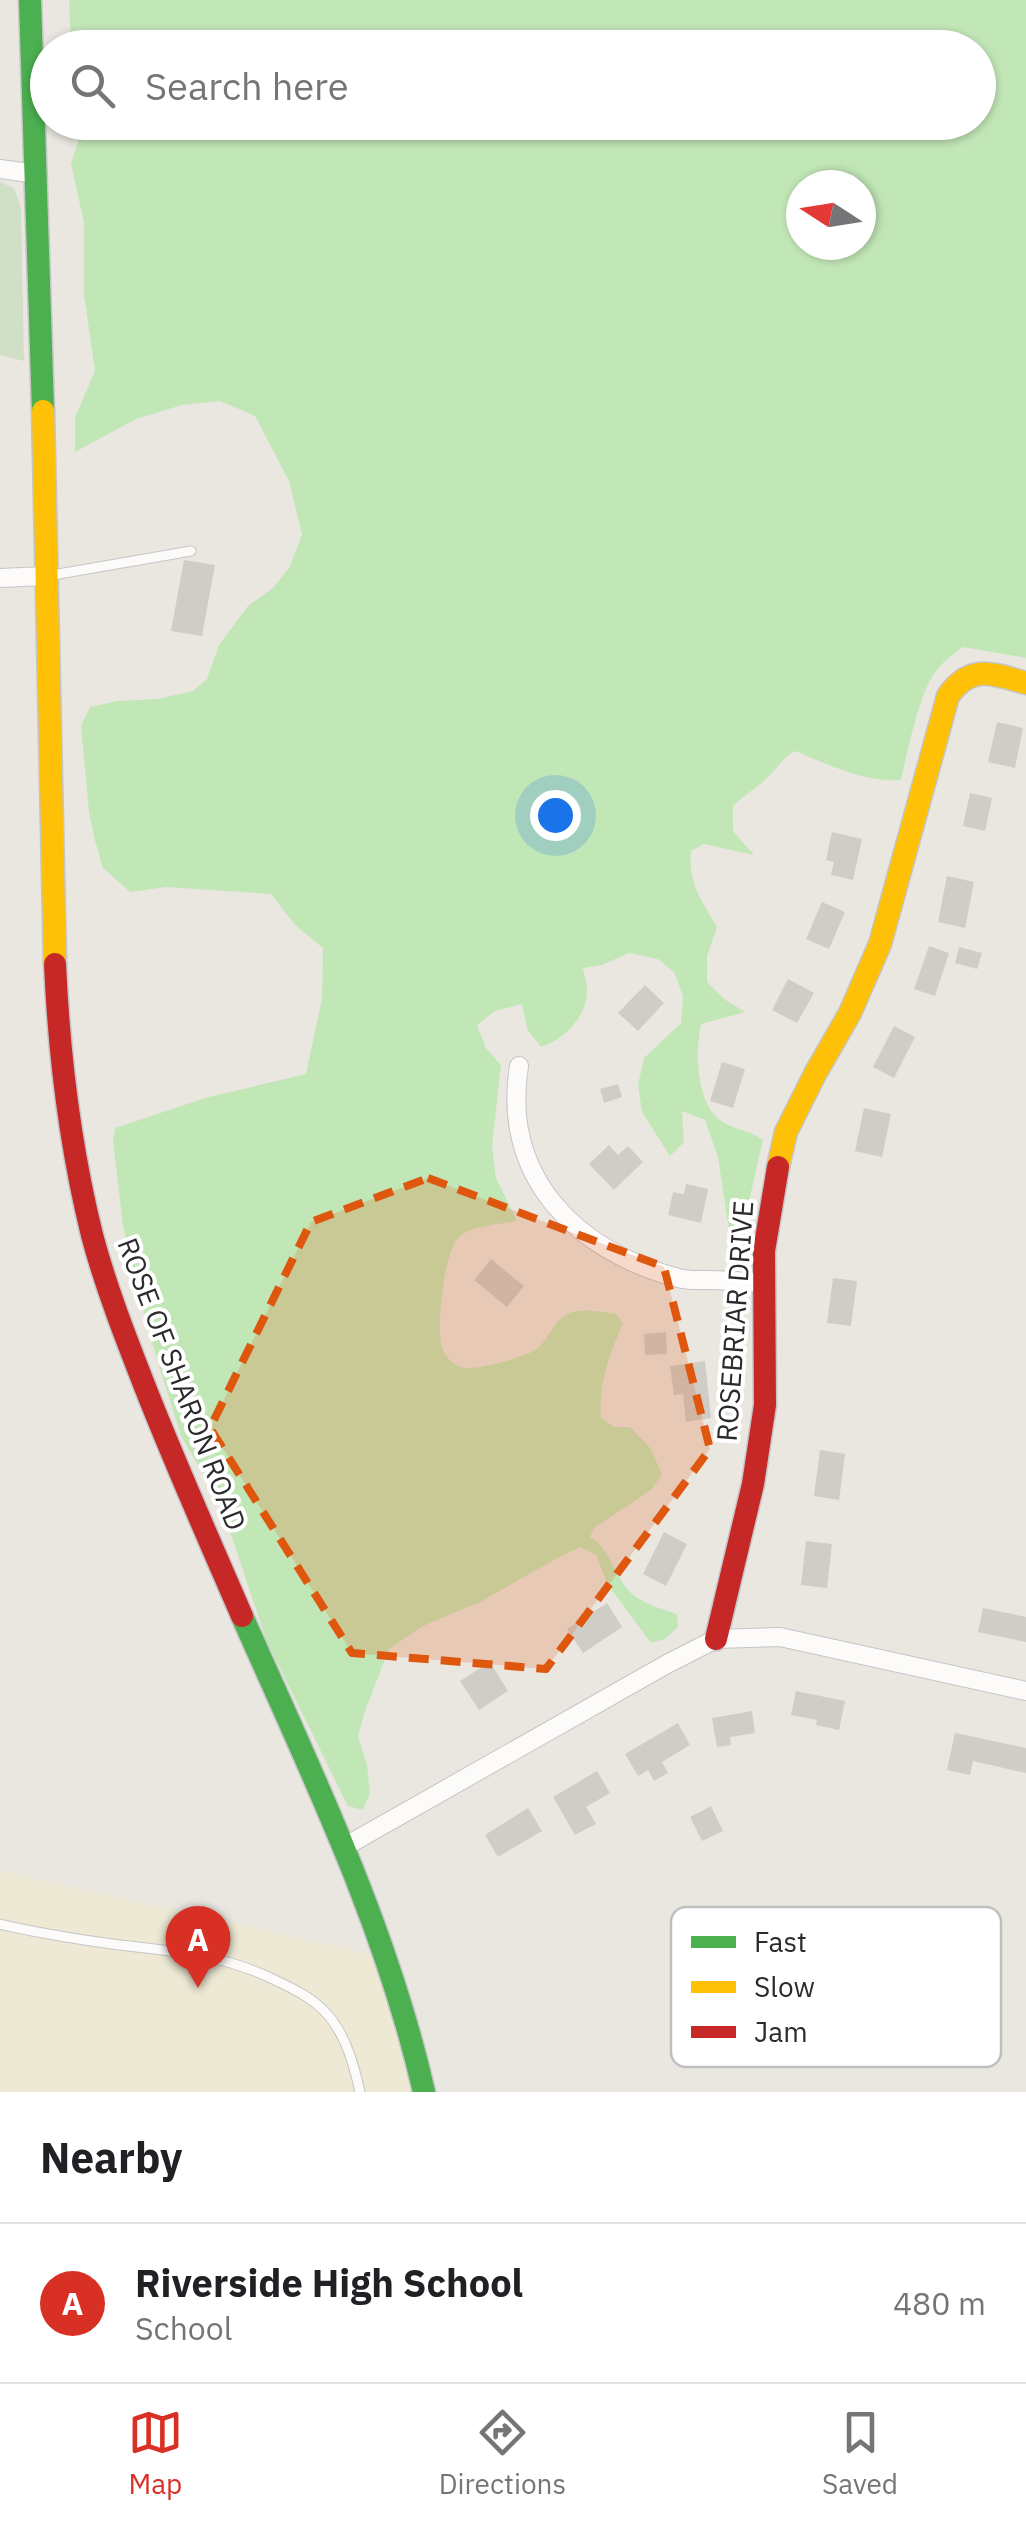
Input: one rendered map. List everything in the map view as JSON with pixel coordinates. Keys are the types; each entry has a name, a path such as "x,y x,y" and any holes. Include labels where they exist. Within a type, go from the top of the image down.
{"street":[{"name":"ROSE OF SHARON ROAD","path":"30,0 31,30"},
{"name":"ROSE OF SHARON ROAD","path":"35,140 60,1043 71,1132 91,1228 124,1333 183,1481 344,1847 390,1966 424,2092"},
{"path":"0,169 36,174"},
{"path":"0,578 44,576"},
{"name":"ROSEBRIAR DRIVE","path":"716,1640 753,1484 764,1405 768,1221 786,1132 871,968 888,919 948,696 956,682 973,673 988,673 1026,684"},
{"path":"519,1066 515,1090 520,1136 526,1158 553,1206 601,1246 643,1266 691,1280 764,1283"},
{"path":"344,1847 716,1640 780,1637 1026,1691"}],"lane":[{"path":"44,576 191,551"},
{"path":"0,1924 101,1943 190,1952 258,1971 297,1990 326,2013 348,2049 360,2092"}],"highlighted area":[{"path":"428,1178 664,1267 710,1449 546,1669 352,1653 210,1428 311,1222"}],"shaded area":[{"path":"0,1871 362,1952 390,1966 424,2092 0,2092"}],"green space":[{"path":"69,0 1026,0 1026,658 963,647 944,662 923,696 901,780 860,776 795,751 733,806 733,831 754,855 704,844 691,851 694,882 717,927 707,956 707,982 745,1012 701,1024 698,1061 702,1089 720,1120 763,1140 746,1235 738,1252 731,1243 718,1157 705,1120 682,1111 684,1142 670,1156 642,1112 638,1085 644,1058 681,1023 683,996 674,972 658,959 629,953 602,965 583,968 587,990 578,1019 558,1039 541,1047 527,1029 522,1004 495,1011 477,1025 486,1048 501,1065 492,1147 496,1178 517,1221 470,1230 453,1246 442,1292 443,1350 462,1367 493,1364 534,1351 559,1320 569,1314 616,1314 623,1323 603,1381 601,1418 614,1427 630,1427 650,1448 662,1474 651,1490 594,1528 590,1537 607,1554 627,1589 643,1601 677,1614 678,1627 665,1639 651,1643 608,1585 596,1555 581,1547 480,1602 423,1626 389,1649 365,1711 358,1736 370,1793 363,1810 348,1806 267,1642 220,1502 181,1436 152,1343 123,1226 113,1140 115,1128 205,1098 306,1074 322,998 323,948 295,925 271,894 166,887 130,892 103,868 89,812 81,726 90,707 193,691 207,679 219,645 248,606 273,588 289,568 302,535 289,481 255,416 220,401 182,405 136,419 75,452 75,417 95,371 84,295 84,223 71,163 78,140 996,140 996,30 70,30"},
{"path":"0,182 14,188 21,208 24,361 0,355"}],"building":[{"path":"184,560 215,565 202,636 171,631"},
{"path":"997,722 1023,728 1015,768 988,762"},
{"path":"970,793 992,798 985,831 963,826"},
{"path":"832,832 862,839 853,880 831,875 834,862 826,860"},
{"path":"947,876 974,882 965,928 938,922"},
{"path":"822,902 845,912 829,949 806,939"},
{"path":"929,946 949,953 935,996 914,989"},
{"path":"959,947 982,953 977,969 955,963"},
{"path":"788,979 814,993 797,1023 772,1010"},
{"path":"645,985 664,1003 638,1031 618,1013"},
{"path":"894,1026 915,1037 894,1078 873,1067"},
{"path":"722,1062 745,1069 733,1108 710,1101"},
{"path":"618,1084 622,1097 604,1103 600,1089"},
{"path":"864,1108 891,1114 882,1157 855,1151"},
{"path":"609,1145 618,1155 628,1146 643,1162 614,1190 589,1164"},
{"path":"686,1184 708,1189 701,1223 668,1215 673,1192 684,1194"},
{"path":"491,1259 524,1286 507,1307 474,1280"},
{"path":"833,1278 857,1281 851,1326 827,1323"},
{"path":"666,1332 667,1354 645,1355 644,1334"},
{"path":"705,1361 711,1418 686,1422 683,1394 674,1395 670,1366"},
{"path":"820,1450 845,1454 839,1500 814,1496"},
{"path":"664,1532 687,1544 666,1586 643,1574"},
{"path":"806,1541 832,1544 827,1588 801,1585"},
{"path":"607,1603 622,1627 583,1653 567,1629"},
{"path":"983,1608 1026,1617 1026,1642 978,1632"},
{"path":"490,1662 508,1691 479,1710 460,1681"},
{"path":"796,1691 845,1701 839,1730 791,1715"},
{"path":"752,1711 755,1733 730,1737 731,1745 717,1747 712,1718"},
{"path":"678,1723 690,1745 662,1762 668,1773 654,1781 648,1770 638,1776 625,1754"},
{"path":"955,1733 1026,1748 1026,1773 973,1761 970,1775 947,1770"},
{"path":"597,1771 610,1793 586,1807 596,1824 575,1835 553,1797"},
{"path":"711,1806 723,1831 702,1841 690,1817"},
{"path":"528,1808 542,1831 498,1857 485,1835"}],"traffic: fast":[{"path":"30,0 31,30"},
{"path":"34,140 43,411"},
{"path":"242,1616 368,1909 424,2092"}],"traffic: slow":[{"path":"43,411 55,964"},
{"path":"778,1167 786,1132 850,1013 880,944 948,696 974,675 993,674 1026,683"}],"traffic: jam":[{"path":"55,964 72,1134 98,1255 147,1392 242,1616"},
{"path":"716,1639 753,1484 765,1405 764,1251 778,1167"}],"place":[{"name":"Riverside High School","path":"198,1988"}]}
